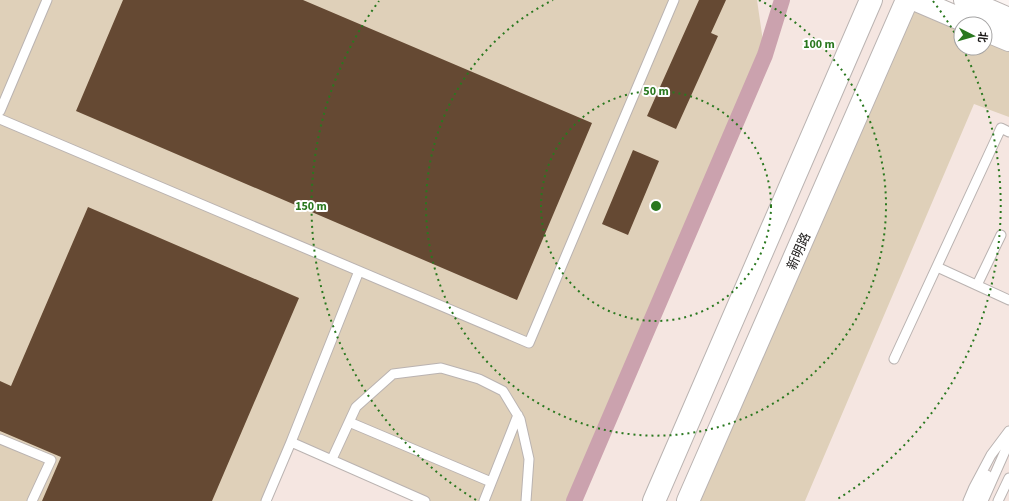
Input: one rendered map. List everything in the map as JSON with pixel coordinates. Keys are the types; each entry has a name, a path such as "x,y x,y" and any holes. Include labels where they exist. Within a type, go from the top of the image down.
{"main road":[{"path":"654,501 871,0"},
{"name":"新明路","path":"688,501 907,0"},
{"path":"916,0 953,16"},
{"path":"965,0 1009,19"},
{"path":"993,33 1009,40"}],"lane":[{"path":"0,111 47,0"},
{"path":"0,119 529,343 674,0"},
{"path":"894,359 1001,128 1009,132"},
{"path":"977,285 1001,235"},
{"path":"937,267 1009,300"},
{"path":"266,501 291,442 358,270"},
{"path":"332,459 356,407 393,374 441,368 479,379 503,391 520,419 529,459 526,501"},
{"path":"484,501 518,415"},
{"path":"349,422 491,482"},
{"path":"968,501 991,455 1009,432"},
{"path":"976,501 993,460 1009,432"},
{"path":"0,439 50,460 32,501"},
{"path":"291,442 425,501"},
{"path":"982,501 1009,442"},
{"path":"998,501 1009,478"}],"shaded area":[{"path":"0,0 916,0 953,20 953,56 993,56 993,45 1009,40 1009,501 0,501"},
{"path":"0,0 757,0 765,55 574,501 425,501 291,442 266,501 0,501"},
{"path":"907,0 953,20 953,56 993,56 993,33 1009,40 1009,117 974,104 805,501 690,501"}],"building":[{"path":"123,0 303,0 592,123 517,300 76,111"},
{"path":"699,0 726,0 711,33 718,36 676,129 647,116"},
{"path":"633,150 659,161 628,235 602,224"},
{"path":"88,207 299,298 212,501 42,501 61,457 0,431 0,381 11,386"}],"waterway":[{"path":"574,501 765,55 782,0"}]}
